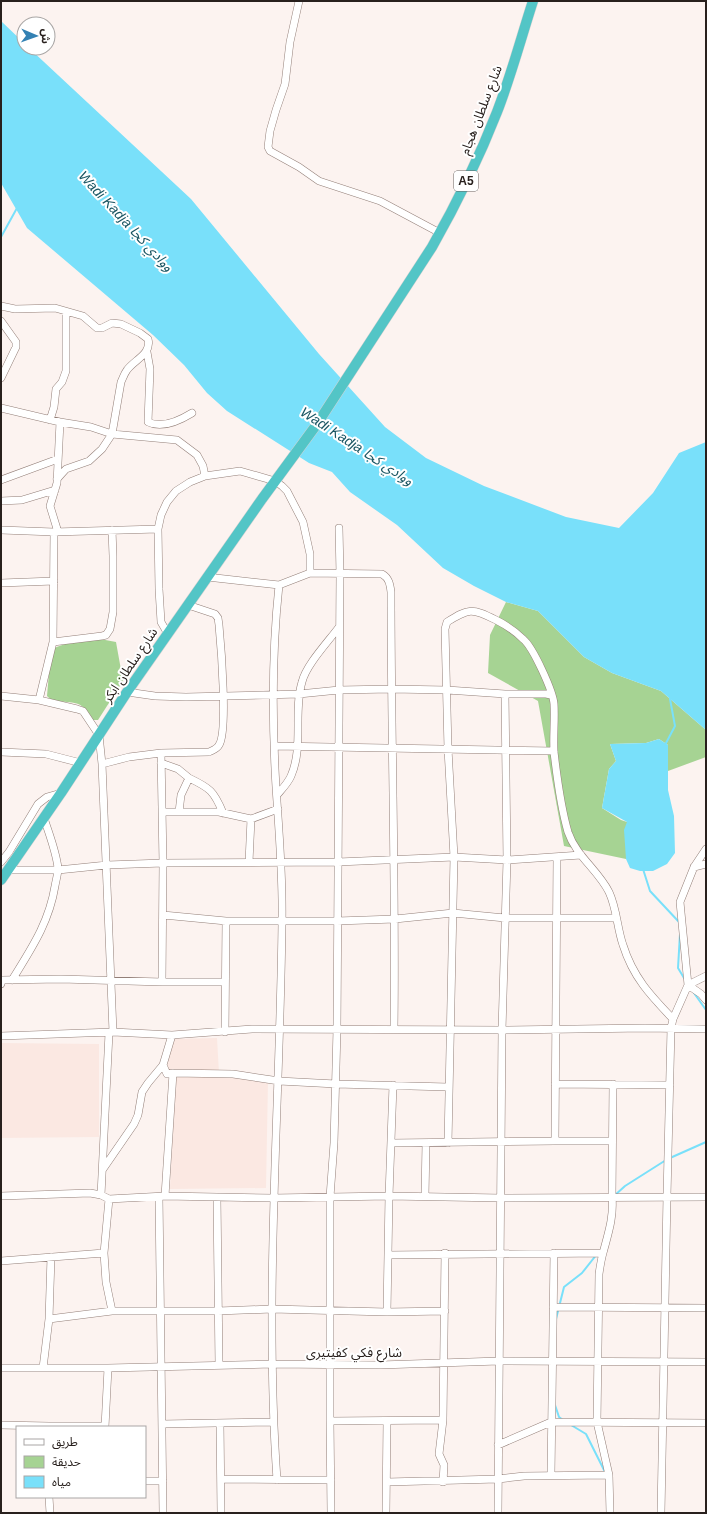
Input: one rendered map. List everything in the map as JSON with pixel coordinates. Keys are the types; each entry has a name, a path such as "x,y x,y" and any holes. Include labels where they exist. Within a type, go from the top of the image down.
{"highway":[{"name":"شارع سلطان هجام","path":"285,467 321,419 440,233 471,172 497,111 533,1"},
{"name":"شارع سلطان ابكر","path":"1,880 61,793 127,692 285,467"}],"street":[{"path":"299,1 290,42 285,84 270,131 268,147 270,151 299,167 319,181 380,201 440,233"},
{"path":"1,306 15,309 55,308 83,316 97,328 102,328 112,323 117,323 140,333 148,339 147,352 150,368 148,422 154,425 167,423 192,414"},
{"path":"50,420 55,401 56,389 62,382 66,371 66,312"},
{"path":"1,321 16,342 16,347 1,378"},
{"path":"57,479 66,469 89,461 102,449 112,434 121,382 134,363 147,352"},
{"path":"1,408 50,420 91,427 112,434 177,440 196,455 205,476"},
{"path":"39,700 53,642 56,532 50,506 57,479 60,422"},
{"path":"1,480 58,459"},
{"path":"168,634 161,622 158,529 161,515 167,502 176,491 190,482 205,476 240,471 275,481 287,492 303,522 310,554 310,573"},
{"path":"1,501 22,500 55,490"},
{"path":"331,1513 330,1197 334,1143 337,1029 340,748 339,528"},
{"path":"1,530 56,532 158,529"},
{"path":"53,642 102,636 106,635 110,629 113,612 112,530"},
{"path":"207,577 279,585 310,573 382,574 386,576 389,582 391,592 395,919 394,1029"},
{"path":"1,583 54,581"},
{"path":"277,1480 273,1422 272,1309 273,1198 279,1081 282,921 282,862 277,795 274,695 276,614 279,585"},
{"path":"102,764 129,757 161,753 209,752 216,749 220,745 224,696 218,618 215,614 188,605"},
{"path":"448,1143 454,857 448,749 445,629 447,622 463,612 473,610 507,626 525,640 545,674 554,702 554,751 568,833 580,855 598,875 609,893 622,944 632,970 673,1019"},
{"path":"277,795 288,781 295,762 299,694 306,671 339,627"},
{"path":"127,692 174,696 224,696 391,689 552,695"},
{"path":"498,1513 502,1030 506,860 505,694"},
{"path":"1,696 39,700 80,710 89,720 98,735 102,764 111,980 111,1032 101,1195"},
{"path":"275,746 554,751"},
{"path":"1,752 46,754 80,763"},
{"path":"161,753 163,863 162,982"},
{"path":"162,763 178,769 189,778 209,788 218,799 223,813"},
{"path":"178,812 181,795 189,778"},
{"path":"1,862 9,852 38,804 46,796 61,793"},
{"path":"162,812 223,813 252,819 278,809"},
{"path":"12,980 45,923 54,895 58,870 44,818"},
{"path":"249,862 252,819"},
{"path":"662,1513 671,1028 673,1019 688,984 680,902 694,867 706,849"},
{"path":"8,870 58,870 107,865 163,863 338,862 454,857 506,860 580,855"},
{"path":"555,1141 557,857"},
{"path":"694,867 706,864"},
{"path":"163,915 226,921 337,921 395,919 453,913 505,918 616,918"},
{"path":"225,1032 226,921"},
{"path":"688,984 706,976"},
{"path":"1,980 61,979 225,982"},
{"path":"688,984 706,1000"},
{"path":"1,1036 111,1032 172,1035 252,1029 706,1029"},
{"path":"102,1170 134,1124 138,1115 142,1092 162,1065 172,1035"},
{"path":"162,1065 167,1074 233,1074 279,1081 448,1087"},
{"path":"163,1513 161,1312 162,1197 173,1073"},
{"path":"555,1084 670,1085"},
{"path":"610,1513 609,1475 597,1422 599,1274 602,1253 612,1217 613,1207 613,1084"},
{"path":"387,1312 393,1085"},
{"path":"391,1143 612,1141"},
{"path":"425,1196 426,1143"},
{"path":"1,1196 80,1193 101,1195 110,1199 162,1197 273,1198 389,1196 501,1198 706,1197"},
{"path":"217,1198 219,1365"},
{"path":"110,1199 104,1253 106,1282 112,1311"},
{"path":"1,1262 104,1253"},
{"path":"388,1255 444,1253 602,1253"},
{"path":"443,1482 444,1465 439,1454 443,1420 445,1311 444,1253"},
{"path":"551,1475 554,1253"},
{"path":"43,1368 49,1319 51,1258"},
{"path":"553,1307 706,1308"},
{"path":"49,1319 112,1311 161,1312 272,1309 387,1312 445,1311"},
{"name":"شارع فكي كفيتيرى","path":"1,1368 108,1368 272,1364 331,1365 499,1361 706,1362"},
{"path":"105,1426 108,1368"},
{"path":"330,1422 443,1420"},
{"path":"386,1421 386,1513"},
{"path":"162,1424 273,1422"},
{"path":"498,1445 551,1422 706,1423"},
{"path":"1,1424 33,1426"},
{"path":"220,1424 221,1513"},
{"path":"387,1482 498,1480 524,1476 551,1475 609,1475"},
{"path":"221,1479 331,1480"},
{"path":"146,1481 163,1481"},
{"path":"49,1498 50,1513"}],"shaded area":[{"path":"217,1038 219,1073 167,1071 171,1039"},
{"path":"1,1043 99,1044 99,1137 1,1138"},
{"path":"175,1075 233,1076 268,1081 266,1188 170,1189"}],"green space":[{"path":"506,602 538,611 584,657 612,673 661,691 706,730 706,757 668,771 668,745 659,739 646,743 610,744 616,761 609,769 602,808 627,822 626,859 564,846 538,701 488,673 490,635"},
{"path":"100,639 116,642 123,681 98,720 93,720 86,710 79,704 55,701 47,696 50,661 54,648 73,641"}],"water":[{"name":"Wadi Kadja ووادي كجا","path":"1,21 16,35 16,56 38,56 191,199 319,354 385,427 426,458 484,486 566,517 619,528 653,493 679,453 706,442 706,730 661,691 612,673 584,657 538,611 506,602 443,568 397,525 350,492 332,472 309,463 227,411 207,393 184,365 153,335 27,228 1,183"},
{"path":"659,739 668,745 668,790 674,816 675,853 667,864 653,871 640,871 630,868 626,859 624,830 627,822 602,808 609,769 616,761 610,744 646,743"}],"waterway":[{"path":"1,237 17,208"},
{"path":"665,745 675,726 670,699"},
{"path":"643,869 650,891 679,922"},
{"path":"680,934 678,968 684,978"},
{"path":"694,993 706,1010"},
{"path":"670,1158 706,1142"},
{"path":"614,1196 625,1186 666,1160"},
{"path":"556,1319 564,1287 582,1273 597,1254"},
{"path":"555,1405 559,1417 563,1420"},
{"path":"571,1425 586,1434 606,1474"}]}
